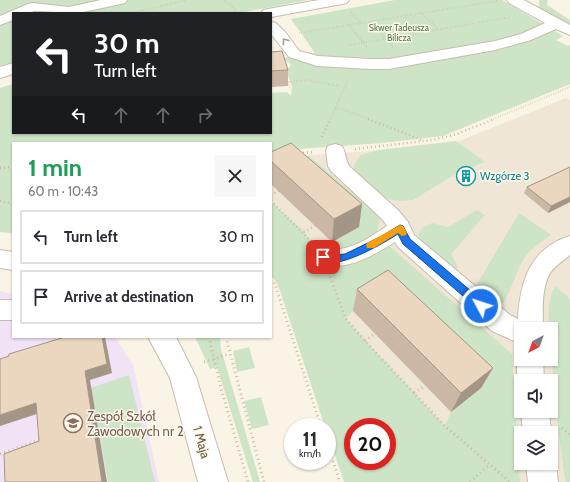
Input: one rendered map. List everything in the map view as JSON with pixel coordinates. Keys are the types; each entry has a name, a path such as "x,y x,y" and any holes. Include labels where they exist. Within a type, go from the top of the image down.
{"street":[{"path":"20,12 33,7 64,12 120,0"},
{"path":"272,12 342,0"},
{"path":"514,0 570,31"},
{"path":"0,21 12,15"},
{"path":"0,21 12,20"},
{"path":"272,27 281,36 294,54 299,56 321,61 355,64 381,64 518,40 555,24"},
{"path":"0,73 12,68"},
{"path":"335,150 338,166 391,215 400,228 406,241 501,323 514,330"},
{"path":"323,257 346,257 383,239 400,228"},
{"path":"530,322 532,292 535,280 542,267 570,244"},
{"path":"0,258 12,261"},
{"path":"0,310 12,310"},
{"name":"1 Maja","path":"162,338 168,345 183,377 213,482"},
{"path":"542,470 543,482"}],"path":[{"path":"133,12 187,0"},
{"path":"222,0 230,4 236,11"},
{"path":"303,32 502,0"},
{"path":"351,12 361,23"},
{"path":"421,13 438,30"},
{"path":"353,44 516,16"},
{"path":"371,22 405,61"},
{"path":"349,25 381,64"},
{"path":"287,75 290,89"},
{"path":"324,133 350,75"},
{"path":"288,82 306,80 339,86"},
{"path":"391,146 441,139 457,134 570,88"},
{"path":"335,108 348,111 422,141"},
{"path":"0,168 12,167"},
{"path":"272,194 279,191"},
{"path":"272,201 304,232 321,253 346,319 445,426 510,482"},
{"path":"0,202 12,204"},
{"path":"304,232 315,226"},
{"path":"272,280 274,281 318,418"},
{"path":"365,341 375,334"},
{"path":"52,338 54,352"},
{"path":"209,338 248,482"},
{"path":"226,338 229,354 264,482"},
{"path":"204,362 229,354"},
{"path":"414,393 425,386"},
{"path":"0,454 46,438"},
{"path":"470,482 489,465"},
{"path":"336,470 340,482"}],"shaded area":[{"path":"566,98 570,100 570,482 510,482 445,426 346,319 310,239 272,201 272,158 442,146 457,142"},
{"name":"Zespół Szkół Zawodowych nr 2","path":"0,291 12,294 12,338 116,338 133,365 159,482 0,482"}],"green space":[{"path":"0,0 308,0 244,12 12,12 12,62 0,66"},
{"name":"Skwer Tadeusza Bilicza","path":"395,0 502,0 563,36 556,40 568,46 570,45 570,84 443,136 382,143 272,151 272,142 12,142 12,233 0,232 0,88 12,84 12,134 272,134 272,93 287,92 291,96 292,87 286,69 289,68 291,64 286,61 272,60 315,53 291,19"},
{"path":"539,0 548,0 547,5 570,20 570,26 539,9"},
{"path":"456,141 485,162 457,173 413,200 399,201 380,197 353,171 355,163 361,155 378,150"},
{"path":"309,156 381,217 376,234 512,354 514,418 516,418 516,426 514,426 514,470 519,470 520,482 344,482 336,458 336,418 322,418 280,291 276,281 272,277 272,202 304,232 321,253 332,242 358,227 272,158","holes":["383,292 480,387 451,412 445,426 346,319 353,311"]},
{"path":"477,210 485,215 451,254 458,267 454,270 425,248 418,235 422,228 432,223 448,227"},
{"path":"519,213 551,235 525,257 507,295 493,316 470,296"},
{"path":"555,286 570,299 570,482 566,482 564,473 557,419 558,374 553,374 553,366 558,366 558,322 549,322 551,296"},
{"path":"195,338 220,338 221,349 260,482 253,482 217,367 210,369"},
{"path":"249,347 255,368 237,372 233,351"},
{"path":"129,375 155,482 108,482 91,388"},
{"path":"261,397 269,425 252,429 244,401"}],"building":[{"path":"282,51 288,70 272,71 272,52"},
{"path":"291,143 362,204 334,219 272,162 272,152"},
{"path":"570,167 570,197 551,206 527,187"},
{"path":"388,270 493,368 461,393 357,289"},
{"path":"62,338 102,338 107,364 85,371 102,482 5,482 4,454 39,441 36,403 0,415 0,359 9,356 9,354"}],"slow traffic":[{"path":"370,245 400,228 402,233"}],"place":[{"name":"Wzgórze 3","path":"466,176"},
{"name":"Zespół Szkół Zawodowych nr 2","path":"73,423"}],"route":[{"path":"323,257 346,257 383,239 400,228 406,241 481,306"}]}
